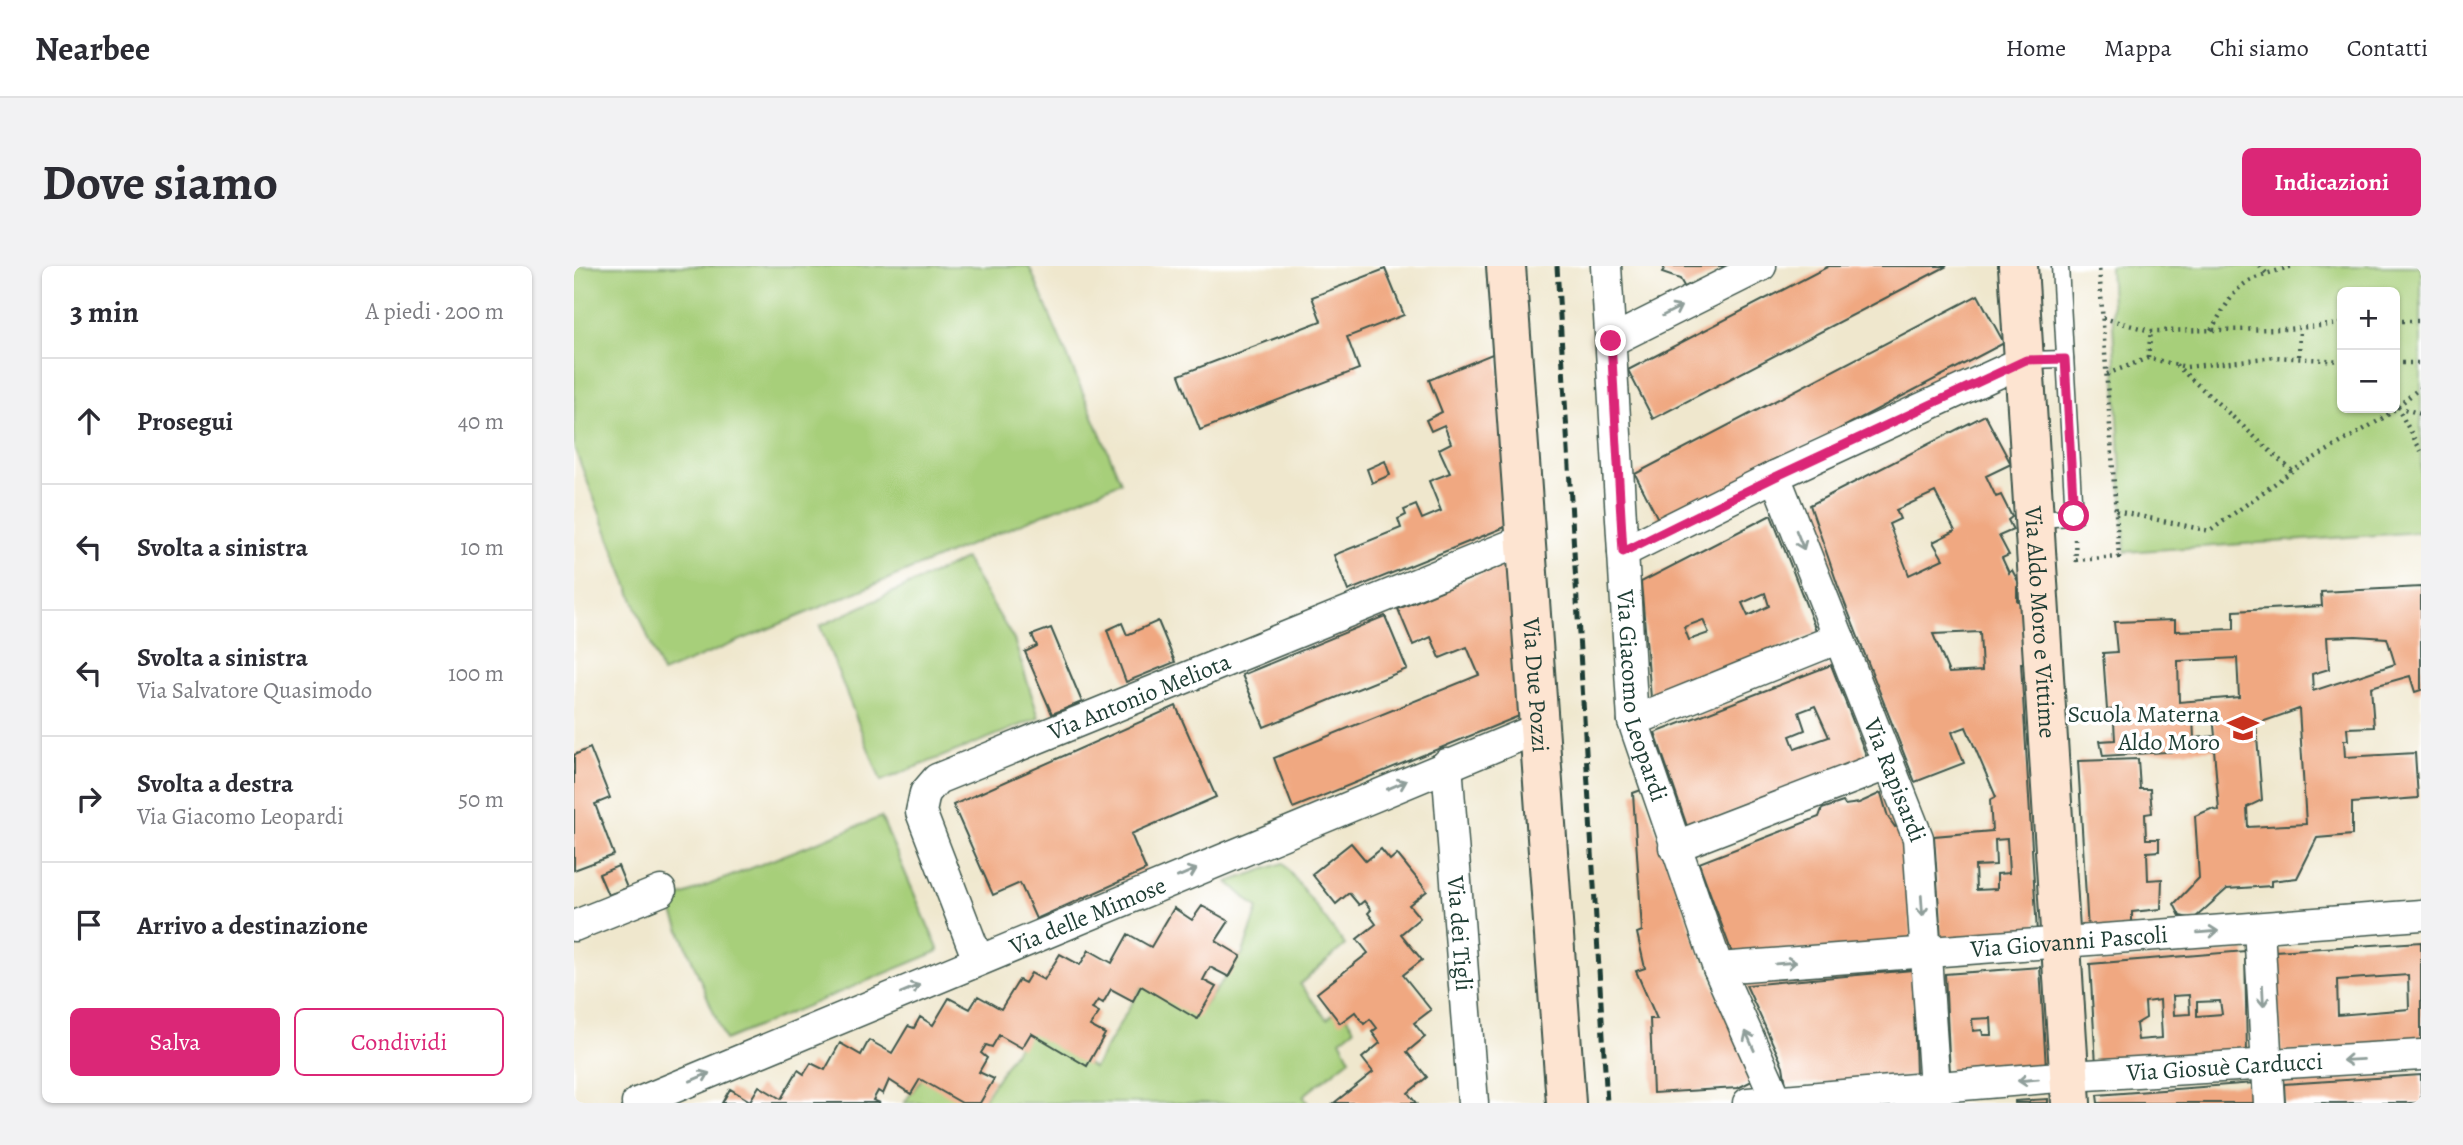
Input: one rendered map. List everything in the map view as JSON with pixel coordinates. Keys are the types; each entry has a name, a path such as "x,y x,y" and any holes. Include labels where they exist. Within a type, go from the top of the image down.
{"street":[{"name":"Via Due Pozzi","path":"1506,266 1566,1103"},
{"name":"Via Giacomo Leopardi","path":"1606,266 1633,721 1674,847 1768,1102"},
{"path":"1611,341 1761,266"},
{"name":"Via Aldo Moro e Vittime","path":"2018,266 2070,1090"},
{"path":"1623,552 1775,477 2026,360"},
{"name":"Via Rapisardi","path":"1775,477 1918,838 1935,1095"},
{"name":"Via Antonio Meliota","path":"978,960 921,812 925,793 937,779 1524,540"},
{"path":"1633,721 1839,638"},
{"name":"Via delle Mimose","path":"637,1103 1539,728"},
{"name":"Via dei Tigli","path":"1447,764 1472,1103"},
{"path":"1674,847 1889,764"},
{"path":"574,926 661,891"},
{"name":"Via Giovanni Pascoli","path":"1718,968 2421,915"},
{"path":"2259,928 2269,1103"},
{"name":"Via Giosuè Carducci","path":"1768,1102 2070,1090 2267,1065 2421,1055"}],"lane":[{"path":"2033,519 2074,516 2060,266"},
{"path":"2026,360 2065,359"}],"path":[{"path":"2074,516 2076,560 2119,557 2099,266"},
{"path":"2260,266 2267,274"},
{"path":"2211,331 2235,290 2247,280 2294,266"},
{"path":"2103,318 2151,331 2300,328 2337,324"},
{"path":"2400,321 2421,321"},
{"path":"2299,356 2300,328"},
{"path":"2148,358 2151,331"},
{"path":"2107,374 2148,358 2186,367 2299,356 2337,360"},
{"path":"2400,363 2421,363"},
{"path":"2175,365 2292,471"},
{"path":"2400,404 2421,387"},
{"path":"2400,408 2421,414"},
{"path":"2400,412 2421,451"},
{"path":"2116,511 2210,531 2292,471 2390,413"}],"green space":[{"path":"574,266 1029,266 1121,482 662,673 574,447"},
{"path":"2110,266 2421,266 2421,532 2125,552"},
{"path":"965,559 1014,640 1039,718 881,781 820,626"},
{"path":"881,817 939,951 725,1040 668,901"},
{"path":"1283,863 1345,945 1300,984 1327,1019 1341,1007 1354,1029 1340,1040 1350,1059 1303,1096 1308,1103 981,1103 1031,1026 1094,1068 1143,984 1199,1013 1243,953 1258,909 1228,882"},
{"path":"923,1077 980,1103 904,1103"}],"building":[{"path":"1665,266 1727,266 1685,288 1680,279 1662,273"},
{"path":"1829,266 1947,266 1653,419 1628,370"},
{"path":"1385,269 1404,315 1347,337 1359,369 1200,430 1179,375 1321,321 1312,297"},
{"path":"1978,295 2004,343 1660,523 1635,474"},
{"path":"1492,354 1498,357 1510,525 1348,591 1334,555 1401,528 1398,519 1406,515 1404,510 1416,505 1422,519 1441,511 1429,481 1450,473 1439,449 1451,443 1444,425 1431,431 1426,420 1442,412 1429,380"},
{"path":"1985,415 2011,464 1986,476 1996,497 2001,495 2012,517 2008,520 2013,530 1999,536 2009,555 2002,558 2009,573 2012,570 2020,585 2017,587 2017,600 2021,604 2025,663 2021,663 2037,933 1941,939 1934,836 1992,831 1990,800 1996,797 1966,727 1952,732 1964,763 1915,782 1838,586 1810,505","holes":["1935,492 1955,531 1933,542 1943,559 1909,575 1889,524 1900,519 1896,510","1980,632 1982,671 1949,673 1933,634","2007,839 2009,873 1997,874 1997,889 1976,890 1975,866 1996,865 1995,840"]},
{"path":"1385,461 1390,475 1372,483 1367,469"},
{"path":"1771,515 1817,633 1651,698 1641,582","holes":["1765,593 1769,606 1748,616 1742,603","1703,620 1709,633 1689,640 1684,627"]},
{"path":"1510,562 1524,714 1293,808 1274,758 1479,675 1467,647 1440,658 1431,637 1413,645 1398,609"},
{"path":"2421,587 2421,690 2415,692 2410,676 2371,687 2374,727 2347,728 2348,740 2344,740 2345,757 2415,753 2418,798 2352,803 2352,835 2317,838 2297,878 2271,881 2271,886 2227,889 2194,919 2180,916 2174,904 2199,878 2195,816 2211,809 2219,811 2214,749 2103,756 2100,741 2115,740 2114,722 2122,721 2122,709 2107,710 2103,653 2117,652 2114,622 2175,620 2175,631 2234,629 2234,611 2322,606 2321,592","holes":["2327,637 2387,638 2395,664 2313,691 2312,674 2329,669","2237,658 2239,697 2179,702 2178,661","2299,709 2306,824 2248,827 2247,807 2262,800 2256,724","2213,716 2215,736 2194,738 2193,718"]},
{"path":"1385,616 1407,669 1264,727 1242,675"},
{"path":"1158,621 1175,662 1126,682 1107,630 1122,623 1127,635"},
{"path":"1051,628 1082,702 1052,714 1025,652 1037,646 1032,635"},
{"path":"1831,665 1868,760 1688,829 1655,733","holes":["1815,706 1829,737 1795,749 1790,736 1805,730 1799,712"]},
{"path":"1176,706 1216,797 1131,834 1146,870 1036,919 1020,883 993,895 953,805"},
{"path":"590,748 610,798 595,804 614,855 574,870 574,755"},
{"path":"2138,759 2140,789 2150,789 2152,813 2145,814 2146,839 2159,839 2159,851 2147,852 2148,880 2162,879 2161,909 2132,912 2132,927 2088,931 2078,761"},
{"path":"1641,790 1703,963 1756,1079 1738,1088 1653,1093 1650,1019 1657,1019 1636,971 1645,968 1637,933 1642,931 1633,793"},
{"path":"1881,793 1888,817 1895,827 1899,825 1905,841 1912,946 1732,953 1699,863 1819,817 1822,809 1843,802 1845,805 1859,803"},
{"path":"1351,843 1366,861 1381,849 1390,860 1397,854 1427,891 1409,905 1420,918 1401,934 1422,960 1403,975 1431,1010 1414,1023 1425,1037 1407,1052 1427,1077 1408,1093 1416,1103 1334,1103 1373,1072 1362,1058 1380,1043 1372,1032 1377,1028 1370,1019 1364,1024 1355,1012 1340,1023 1317,993 1368,953 1357,939 1376,924 1364,901 1359,905 1349,893 1336,904 1312,874"},
{"path":"618,866 627,888 608,895 599,874"},
{"path":"1202,906 1229,921 1216,941 1241,956 1229,977 1210,967 1203,980 1216,987 1197,1019 1141,986 1133,1001 1111,989 1103,1003 1098,1000 1092,1009 1099,1013 1090,1026 1105,1034 1087,1066 1031,1033 1022,1048 999,1035 992,1047 986,1045 981,1053 987,1058 979,1072 994,1079 980,1103 962,1103 920,1079 911,1094 889,1080 883,1094 878,1091 873,1100 880,1103 722,1103 730,1089 750,1101 759,1086 781,1099 798,1070 804,1074 811,1063 825,1070 840,1043 861,1055 869,1040 892,1053 908,1026 914,1028 920,1017 933,1025 949,998 970,1009 978,996 1001,1009 1019,980 1025,983 1031,973 1044,980 1060,954 1080,965 1089,950 1112,963 1128,934 1151,947 1174,908 1192,920"},
{"path":"2421,942 2421,1045 2281,1053 2274,951","holes":["2408,975 2409,1009 2338,1015 2337,980"]},
{"path":"2245,951 2247,1054 2096,1065 2090,964","holes":["2189,995 2190,1014 2174,1015 2173,996","2160,1000 2162,1038 2138,1040 2136,1024 2146,1018 2145,1002","2220,1001 2222,1014 2197,1016 2197,1002"]},
{"path":"2040,967 2046,1068 1950,1074 1945,974","holes":["1991,1018 1992,1035 1983,1035 1982,1030 1973,1031 1972,1019"]},
{"path":"1913,970 1916,1076 1786,1085 1783,1066 1746,985"},
{"path":"2421,1075 2421,1103 2285,1103 2284,1084"},
{"path":"2254,1083 2255,1103 2098,1103 2097,1095"},
{"path":"2048,1099 2048,1103 2015,1103 2015,1101"}],"railway":[{"path":"1557,266 1607,1103"}],"place":[{"name":"Scuola Materna Aldo Moro","path":"2243,728"}],"route":[{"path":"1611,341 1623,552 1775,477 2026,360 2065,359 2074,516"}]}
